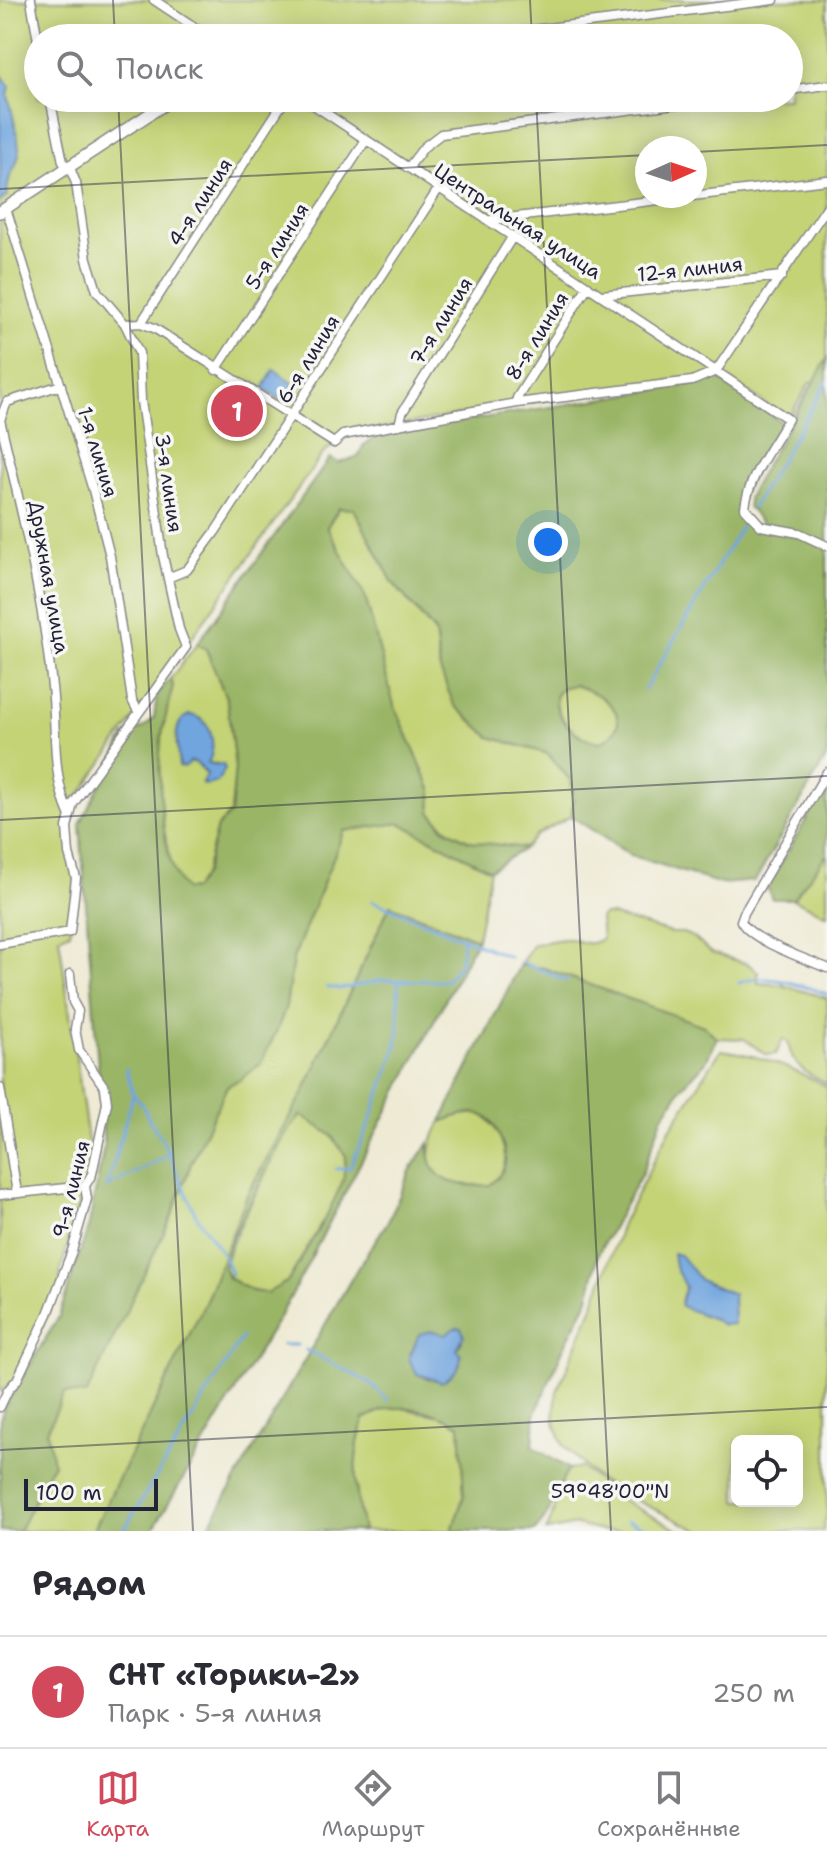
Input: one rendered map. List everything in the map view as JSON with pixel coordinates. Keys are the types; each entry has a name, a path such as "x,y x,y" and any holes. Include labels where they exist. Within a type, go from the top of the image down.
{"street":[{"path":"31,0 35,24"},
{"path":"154,0 190,24"},
{"path":"579,24 774,0"},
{"path":"803,88 827,85"},
{"name":"3-я линия","path":"53,112 63,162 70,168 76,183 87,259 97,291 125,324 139,353 141,401 163,556 186,647 138,711"},
{"path":"3,210 153,112"},
{"name":"4-я линия","path":"141,323 277,112"},
{"name":"Центральная улица","path":"324,112 788,419 757,475 746,498 745,508 761,526 799,533 827,546"},
{"path":"408,168 424,147 441,134 613,112"},
{"name":"5-я линия","path":"216,370 366,140"},
{"path":"491,220 827,180"},
{"name":"6-я линия","path":"170,577 187,570 215,532 439,188"},
{"path":"125,324 141,323 154,328 334,443 343,435 517,403 692,381 716,371 827,207"},
{"name":"1-я линия","path":"3,210 61,385 110,556 132,700 138,711"},
{"name":"7-я линия","path":"399,425 402,413 513,236"},
{"name":"12-я линия","path":"602,295 782,276"},
{"name":"8-я линия","path":"517,403 517,398 588,286"},
{"name":"Дружная улица","path":"61,385 7,402 0,420 30,545 53,687 60,794 69,814"},
{"path":"0,944 70,932 76,878 69,854 69,814 138,711"},
{"path":"827,772 741,921 747,930 762,939 827,968"},
{"name":"9-я линия","path":"0,1407 17,1380 58,1291 87,1199 85,1186 92,1174 107,1103 105,1088 79,1050 75,1029 78,1011 73,1002 70,974"},
{"path":"0,1088 17,1193"},
{"path":"0,1195 85,1186"}],"green space":[{"path":"0,0 827,0 827,390 810,382 788,419 716,371 708,376 343,435 322,455 73,804 67,827 76,878 70,932 59,937 91,1162 60,1273 61,1286 17,1378 0,1392"},
{"path":"827,359 827,544 762,524 748,507 748,498"},
{"path":"717,377 783,423 740,498 737,510 746,524 799,536 827,549 827,756 755,881 721,884 630,855 571,816 574,796 570,780 548,754 490,737 454,705 440,670 435,632 393,583 354,509 339,508 327,527 365,596 394,705 432,791 431,812 444,828 469,841 525,848 490,870 400,823 344,831 293,959 286,1006 261,1063 227,1086 192,1161 171,1218 86,1395 64,1393 47,1431 53,1463 19,1531 0,1531 0,1420 4,1408 59,1316 89,1225 104,1147 80,824 125,736 145,727 154,718 157,694 170,679 173,685 160,755 163,819 171,862 178,879 186,890 194,889 205,873 217,827 231,813 235,768 227,700 206,649 197,644 330,458 339,463 359,456 363,446 378,435 692,384","holes":["574,685 605,700 617,715 618,724 602,742 576,733 558,711 557,693 564,687"]},
{"path":"339,508 354,509 393,583 435,633 440,670 490,737 548,754 570,780 574,796 571,816 536,835 525,848 485,844 462,837 431,812 432,791 394,705 327,527"},
{"path":"197,644 206,649 227,700 235,768 231,813 217,827 205,873 194,889 186,890 171,862 161,796 161,740 173,685 170,679","holes":["202,719 211,740 208,763 219,764 225,769 217,782 202,782 207,775 191,761"]},
{"path":"574,685 595,693 617,715 618,724 613,733 602,742 576,733 562,719 556,702 557,693 564,687"},
{"path":"827,784 827,854 793,899 772,899 767,887"},
{"path":"400,823 490,870 477,939 390,905 304,1092 248,1193 206,1301 93,1531 19,1531 52,1463 47,1431 64,1392 171,1218 192,1161 227,1086 261,1063 286,1006 293,959 344,830"},
{"path":"827,854 827,915 793,899"},
{"path":"390,905 477,939 288,1302 152,1531 93,1531 206,1301 248,1193 304,1092","holes":["301,1115 331,1135 346,1156 343,1181 288,1281 267,1293 252,1291 228,1278 224,1267 233,1236 284,1137"]},
{"path":"603,915 671,933 683,933 712,953 748,964 758,972 758,983 782,985 827,998 827,1084 796,1063 788,1042 783,1039 776,1054 767,1055 744,1039 717,1038 704,1026 544,968 520,965 533,944 565,939 586,943 598,941 602,938 600,918"},
{"path":"520,965 544,968 704,1026 717,1038 705,1063 682,1087 662,1118 643,1171 598,1254 589,1298 535,1415 533,1447 569,1469 545,1517 534,1531 452,1531 464,1495 460,1425 436,1414 400,1408 388,1409 364,1419 357,1447 356,1475 363,1531 206,1531 357,1269 390,1218 411,1169 429,1143 433,1167 446,1180 466,1185 490,1185 501,1173 505,1163 502,1142 485,1116 470,1113 441,1122","holes":["461,1328 462,1342 457,1349 460,1364 451,1375 441,1380 417,1374 410,1354 420,1338 427,1333 446,1334"]},
{"path":"721,1050 776,1063 827,1087 827,1513 823,1531 700,1531 598,1479 563,1445 554,1420 557,1391 591,1311 623,1222 669,1131"},
{"path":"479,1113 490,1122 502,1141 505,1156 503,1169 491,1185 446,1180 432,1165 430,1153 441,1122"},
{"path":"302,1114 331,1135 347,1157 344,1181 288,1281 267,1294 253,1291 236,1283 223,1267 278,1148"},
{"path":"391,1406 445,1417 460,1425 464,1495 452,1531 363,1531 356,1475 360,1433 364,1419"},
{"path":"581,1467 624,1501 680,1531 602,1531 576,1525 546,1531 564,1477 569,1469"}],"water":[{"path":"0,72 10,87 8,95 19,153 7,196 0,202"},
{"path":"274,369 295,385 296,396 288,404 263,389"},
{"path":"189,715 203,721 210,733 212,748 208,763 223,764 225,769 217,782 204,785 202,783 207,774 191,761 185,767 179,767 177,730"},
{"path":"673,1253 680,1255 700,1280 733,1294 734,1324 722,1325 680,1305 685,1287 675,1267"},
{"path":"461,1328 464,1335 457,1349 461,1355 455,1371 442,1382 417,1374 409,1359 419,1334 432,1331 446,1334"}],"waterway":[{"path":"752,508 827,382"},
{"path":"645,689 741,527"},
{"path":"373,901 509,957"},
{"path":"327,987 340,989 383,980 446,981 460,964 463,939"},
{"path":"521,962 567,981"},
{"path":"739,983 772,979 827,994"},
{"path":"336,1169 350,1168 394,1055 399,1032 398,981"},
{"path":"126,1069 133,1094 161,1137 196,1215 225,1258 231,1274"},
{"path":"133,1094 107,1187 162,1159 169,1152"},
{"path":"123,1531 242,1337"},
{"path":"282,1345 297,1345"},
{"path":"306,1350 368,1382 388,1400"},
{"path":"627,1521 654,1531"}],"place":[{"name":"СНТ «Торики-2»","path":"237,411"}]}
